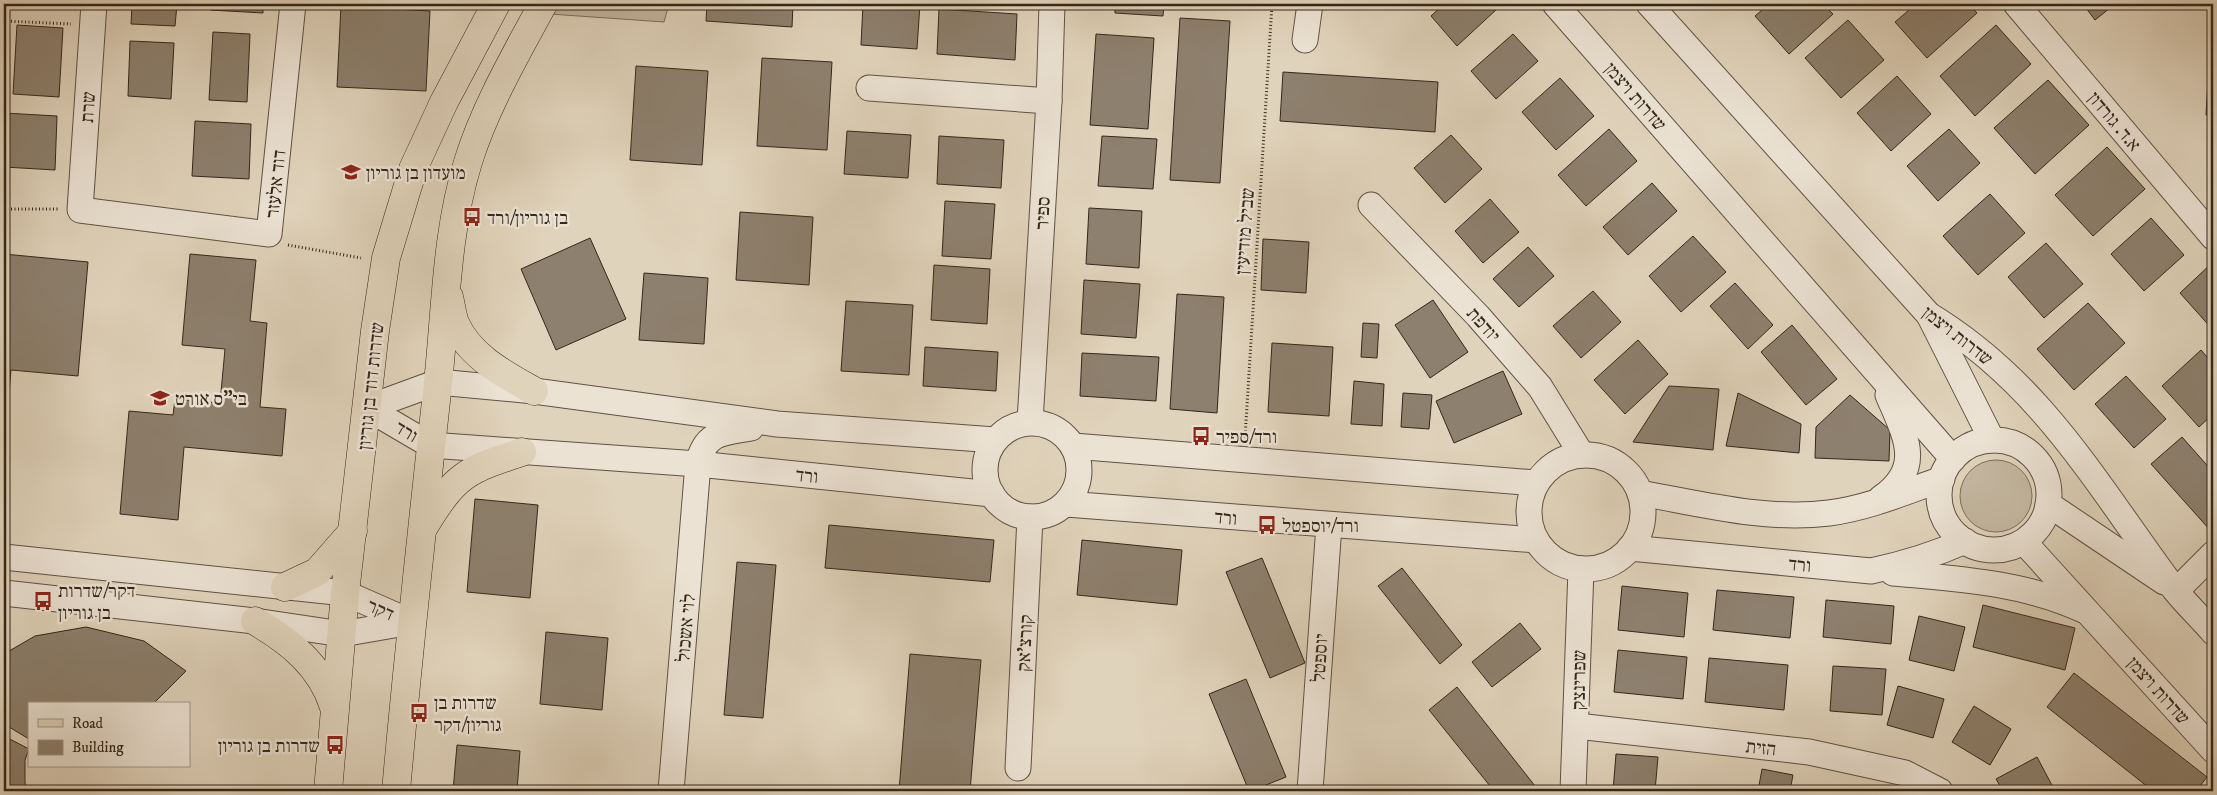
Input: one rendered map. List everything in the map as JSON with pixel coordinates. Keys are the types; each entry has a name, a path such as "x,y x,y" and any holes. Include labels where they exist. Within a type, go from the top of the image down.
{"main road":[{"name":"שדרות דוד בן גוריון","path":"328,791 345,593 375,330 386,258 413,169 444,102 496,4"},
{"path":"396,791 410,622 438,382 445,284 451,240 468,161 490,108 544,4"},
{"path":"445,284 455,323 475,352 488,364 534,391"},
{"path":"422,530 447,490 458,480 473,470 522,452"},
{"path":"284,587 317,572 353,532"},
{"path":"255,621 280,635 315,668 329,690 335,710"}],"street":[{"name":"דוד אלעזר","path":"80,210 269,234 293,4"},
{"name":"ספיר","path":"1030,422 1049,101 1052,4"},
{"path":"1305,40 1310,4"},
{"name":"שדרות ויצמן","path":"1555,4 1881,377 1947,469"},
{"name":"שדרות ויצמן","path":"1649,4 1929,315 1980,350 2025,392 2088,466 2176,591 2213,632"},
{"name":"א.ד. גורדון","path":"2016,4 2213,237"},
{"name":"שרת","path":"80,210 93,14"},
{"path":"869,88 1049,101"},
{"name":"יודפת","path":"1371,205 1478,316 1540,387 1582,455"},
{"path":"1929,315 1992,440"},
{"path":"1872,504 1899,483 1908,468 1905,436 1881,377"},
{"name":"ורד","path":"367,408 438,382 534,391 777,424 995,440"},
{"name":"ורד","path":"367,408 430,445 698,464 992,494"},
{"path":"1030,422 1043,423 1055,428 1065,436 1073,446 1078,461 1079,476 1075,491 1066,504 1043,516 1030,517 1008,511 992,494 986,481 985,466 988,453 995,440 1011,428 1030,422"},
{"name":"לוי אשכול","path":"671,791 698,464 705,443 717,434 777,424"},
{"path":"1992,440 2006,441 2022,447 2035,458 2044,472 2048,488 2048,504 2044,518 2036,532 2024,542 2010,548 1994,550 1978,548 1964,541 1951,529 1943,514 1939,496 1947,469 1964,449 1977,442 1992,440"},
{"path":"1073,446 1536,483"},
{"path":"1582,455 1600,456 1617,464 1631,477 1640,493 1643,512 1640,531 1630,548 1616,560 1599,567 1580,569 1563,564 1548,554 1536,540 1530,521 1530,502 1536,483 1548,468 1564,459 1582,455"},
{"path":"694,526 714,487 733,468"},
{"path":"1640,493 1748,512 1802,516 1830,513 1872,504 1947,469"},
{"name":"ורד","path":"1066,504 1536,540"},
{"path":"2048,504 2176,591 2213,554"},
{"name":"קורצ'אק","path":"1018,768 1030,517"},
{"name":"יוספטל","path":"1310,791 1329,525"},
{"name":"ורד","path":"1630,548 1870,571 1911,562 1964,541"},
{"name":"שדרות ויצמן","path":"2024,542 2213,750"},
{"name":"דקר","path":"4,557 345,593 410,622"},
{"name":"שפרינצק","path":"1573,791 1577,726 1580,569"},
{"path":"1870,571 1972,580 2014,587 2064,602 2088,612"},
{"name":"דקר","path":"4,593 255,621 342,634 410,622"},
{"name":"הזית","path":"1577,726 1809,752 1905,773 1940,791"}],"path":[{"name":"שביל מודיעין","path":"1244,461 1272,4"},
{"path":"4,21 93,14"},
{"path":"4,209 80,210"},
{"path":"269,234 283,244 356,258 386,258"}],"shaded area":[{"path":"555,4 669,4 664,22 550,14"},
{"path":"2003,460 2022,470 2030,482 2032,496 2030,510 2022,522 2010,530 1989,532 1970,522 1962,510 1960,489 1970,470 1982,462"}],"building":[{"path":"132,4 177,4 175,26 131,24"},
{"path":"211,4 263,4 263,13 210,10"},
{"path":"707,4 793,4 792,27 706,21"},
{"path":"863,4 920,4 917,49 861,45"},
{"path":"1115,4 1164,4 1163,16 1115,13"},
{"path":"1444,4 1492,4 1497,9 1457,46 1431,16"},
{"path":"1769,4 1823,4 1833,14 1789,54 1755,16"},
{"path":"1916,4 1969,4 1977,13 1927,58 1895,22"},
{"path":"2083,4 2115,4 2095,20"},
{"path":"341,6 430,11 426,91 337,87"},
{"path":"939,9 1017,14 1015,60 937,54"},
{"path":"1180,18 1230,21 1220,183 1170,180"},
{"path":"1848,20 1884,60 1841,98 1805,58"},
{"path":"17,25 63,28 59,97 13,94"},
{"path":"1996,25 2031,64 1975,116 1940,76"},
{"path":"213,32 250,34 247,102 209,100"},
{"path":"1096,34 1154,38 1148,129 1090,125"},
{"path":"1513,34 1538,61 1496,99 1471,71"},
{"path":"130,41 174,43 171,99 128,96"},
{"path":"2210,46 2213,46 2213,115 2206,115"},
{"path":"762,58 832,62 827,150 757,146"},
{"path":"636,66 708,71 702,165 630,160"},
{"path":"1283,72 1438,82 1435,132 1280,121"},
{"path":"1897,76 1931,114 1891,151 1857,113"},
{"path":"1560,78 1594,116 1556,150 1522,112"},
{"path":"2048,80 2089,125 2035,174 1994,128"},
{"path":"4,113 57,116 55,170 4,167"},
{"path":"195,121 251,124 249,179 192,176"},
{"path":"1609,129 1637,161 1586,206 1558,175"},
{"path":"1949,129 1980,163 1938,201 1907,166"},
{"path":"847,131 911,135 908,178 844,174"},
{"path":"1451,135 1482,169 1445,203 1414,168"},
{"path":"939,136 1004,140 1001,188 937,184"},
{"path":"1102,136 1157,139 1153,189 1098,186"},
{"path":"2107,147 2145,189 2093,236 2055,195"},
{"path":"1652,183 1677,211 1628,255 1603,227"},
{"path":"1990,194 2025,233 1978,275 1943,236"},
{"path":"1490,199 1519,232 1483,263 1455,231"},
{"path":"945,201 995,204 991,259 942,256"},
{"path":"1089,208 1142,211 1139,268 1086,264"},
{"path":"740,212 813,217 809,285 736,280"},
{"path":"2151,218 2184,255 2144,291 2111,254"},
{"path":"1693,236 1726,272 1681,312 1649,276"},
{"path":"590,238 626,319 556,350 521,269"},
{"path":"1263,239 1309,242 1306,293 1261,290"},
{"path":"2046,243 2083,284 2044,318 2008,277"},
{"path":"1528,247 1554,276 1519,307 1493,279"},
{"path":"4,254 88,262 78,376 11,370 4,450"},
{"path":"190,254 256,260 250,321 267,323 260,407 286,409 282,456 184,447 178,520 120,514 129,411 173,415 175,399 220,403 225,349 182,345"},
{"path":"2213,262 2213,330 2180,293"},
{"path":"934,265 990,269 987,324 931,320"},
{"path":"644,273 708,278 704,344 639,340"},
{"path":"1084,280 1140,284 1136,338 1081,334"},
{"path":"1735,283 1773,325 1748,349 1710,306"},
{"path":"1593,291 1621,322 1581,358 1553,326"},
{"path":"1177,294 1224,297 1217,413 1170,409"},
{"path":"1433,300 1468,352 1430,378 1395,325"},
{"path":"846,301 913,305 909,375 841,371"},
{"path":"2088,303 2125,343 2074,390 2037,349"},
{"path":"1363,323 1379,324 1377,358 1361,357"},
{"path":"1792,325 1837,379 1806,405 1761,352"},
{"path":"1638,340 1668,374 1625,414 1594,380"},
{"path":"1272,343 1333,347 1329,416 1268,412"},
{"path":"925,347 998,352 996,391 923,386"},
{"path":"2201,350 2213,364 2213,414 2199,427 2162,386"},
{"path":"1082,353 1159,357 1156,401 1080,396"},
{"path":"1503,371 1522,414 1454,443 1436,401"},
{"path":"2126,376 2166,419 2134,448 2095,404"},
{"path":"1354,381 1384,384 1382,426 1351,424"},
{"path":"1669,386 1719,389 1713,450 1633,442"},
{"path":"1403,393 1432,395 1429,429 1401,427"},
{"path":"1738,393 1801,424 1799,453 1726,446"},
{"path":"1850,395 1890,430 1889,461 1815,458 1816,427"},
{"path":"2182,437 2213,472 2213,527 2210,530 2151,464"},
{"path":"475,499 538,505 530,598 467,592"},
{"path":"829,525 994,540 990,582 825,568"},
{"path":"1082,540 1182,550 1177,605 1077,595"},
{"path":"1262,558 1305,663 1270,678 1226,572"},
{"path":"737,562 776,565 763,718 724,715"},
{"path":"1402,568 1462,645 1440,664 1378,586"},
{"path":"1622,586 1688,593 1684,637 1618,630"},
{"path":"1717,590 1794,597 1790,638 1713,630"},
{"path":"1826,600 1894,606 1891,644 1823,637"},
{"path":"1983,605 2075,628 2065,670 1973,647"},
{"path":"1919,616 1965,627 1954,671 1909,660"},
{"path":"1520,623 1541,649 1492,687 1472,662"},
{"path":"86,627 144,641 186,671 155,702 28,702 28,738 4,724 4,654 35,636"},
{"path":"546,632 608,638 602,710 540,704"},
{"path":"1618,650 1687,657 1683,699 1614,692"},
{"path":"910,654 981,660 970,791 899,791"},
{"path":"1709,658 1788,665 1784,710 1705,702"},
{"path":"1833,666 1886,669 1882,715 1830,711"},
{"path":"2074,673 2207,777 2196,791 2153,791 2047,707"},
{"path":"1246,679 1286,777 1251,791 1249,791 1209,694"},
{"path":"1898,686 1944,699 1933,738 1887,725"},
{"path":"1457,687 1539,791 1494,791 1429,710"},
{"path":"1974,706 2011,729 1990,765 1952,742"},
{"path":"4,736 28,748 25,760 25,783 29,791 4,791"},
{"path":"457,745 520,751 517,791 453,791"},
{"path":"1616,754 1658,757 1655,791 1613,791"},
{"path":"2037,757 2055,791 2003,791 1996,779"},
{"path":"1762,769 1793,775 1790,791 1758,791"},
{"path":"1176,786 1177,791 1144,791"}],"place":[{"name":"מועדון בן גוריון","path":"351,172"},
{"name":"בן גוריון/ורד","path":"472,217"},
{"name":"בי\"ס אורט","path":"160,398"},
{"name":"ורד/ספיר","path":"1201,436"},
{"name":"ורד/יוספטל","path":"1267,525"},
{"name":"דקר/שדרות בן גוריון","path":"43,601"},
{"name":"שדרות בן גוריון/דקר","path":"419,713"},
{"name":"שדרות בן גוריון","path":"335,745"}]}
